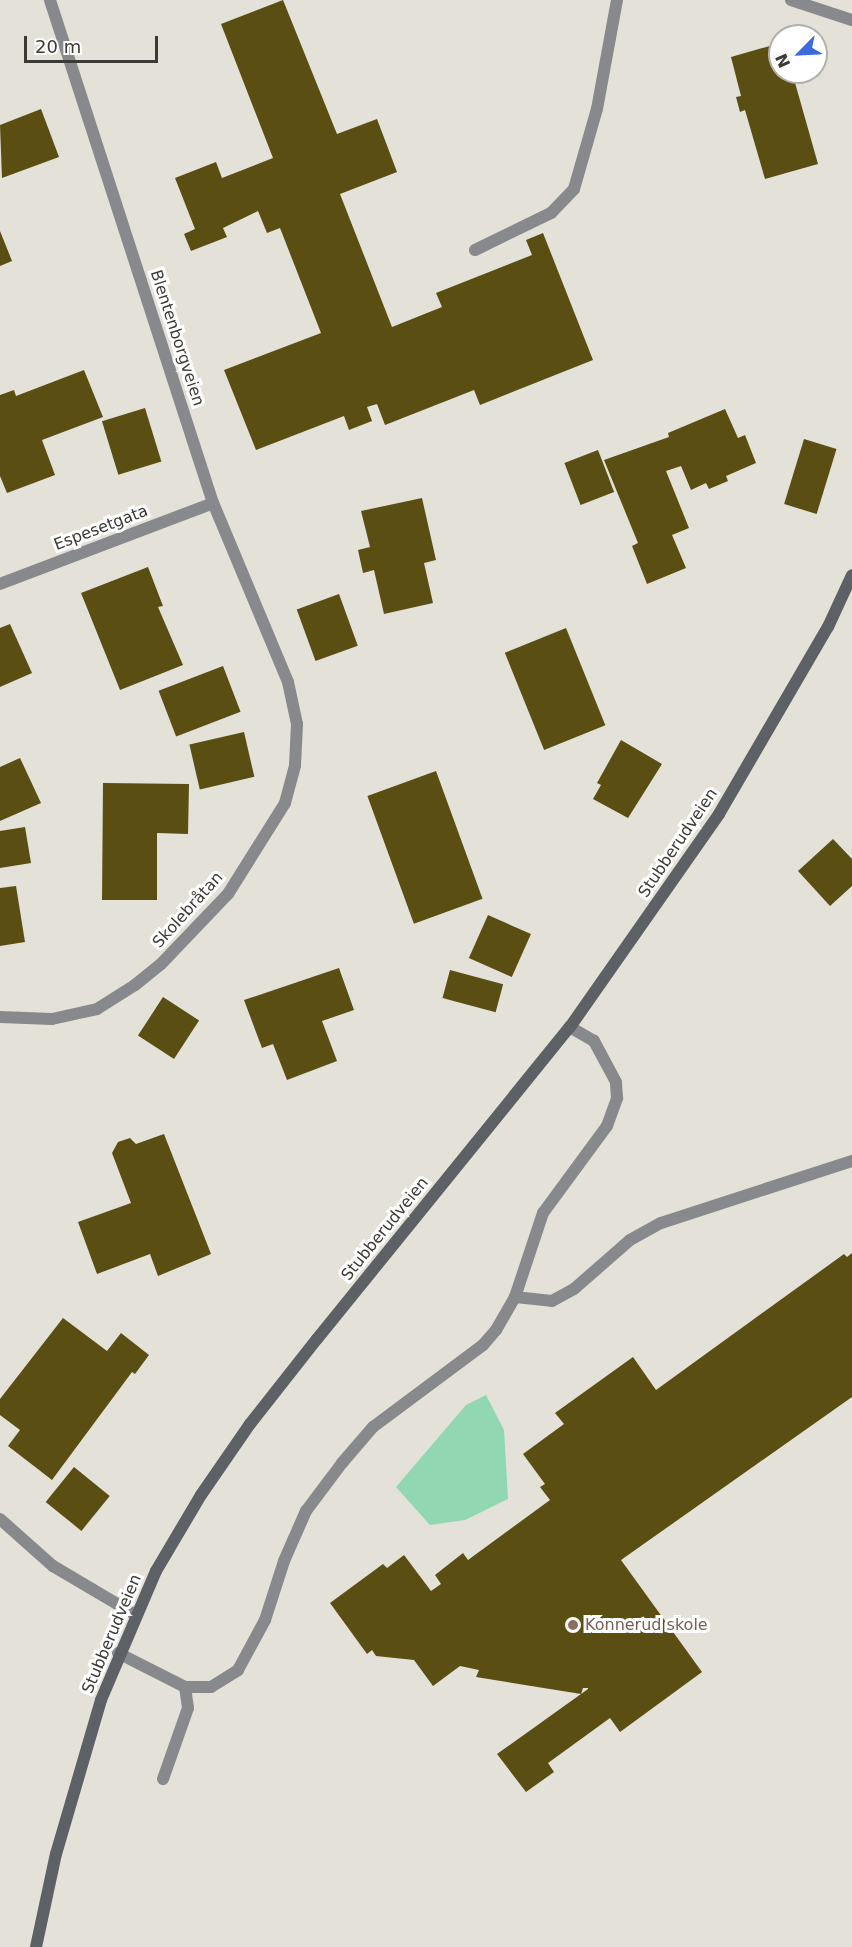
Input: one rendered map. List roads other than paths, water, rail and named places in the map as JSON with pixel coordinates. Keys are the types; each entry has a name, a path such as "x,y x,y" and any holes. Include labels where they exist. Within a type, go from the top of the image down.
{"main road":[{"name":"Stubberudveien","path":"36,1947 76,1776 118,1653 135,1615 201,1495 250,1424 570,1027 719,814 817,648 852,575"}],"street":[{"name":"Blentenborgveien","path":"50,0 213,502 288,682"},
{"path":"475,250 551,213 574,189 597,109 617,0"},
{"path":"791,0 852,20"},
{"name":"Espesetgata","path":"0,584 213,502"},
{"name":"Skolebråtan","path":"0,1017 52,1019 97,1009 161,964 228,894 285,803 295,765 297,724 288,682"},
{"path":"118,1653 185,1687 211,1687 238,1670 265,1620 284,1561 306,1512 342,1463 373,1426 483,1345 515,1297 543,1213 607,1126 617,1098 616,1082 594,1041 570,1027"},
{"path":"515,1297 552,1300 574,1289 630,1240 661,1223 852,1161"},
{"path":"0,1519 53,1566 135,1615"},
{"path":"163,1779 188,1708 185,1687"}],"place":[{"name":"Konnerud skole","path":"573,1625"}]}
